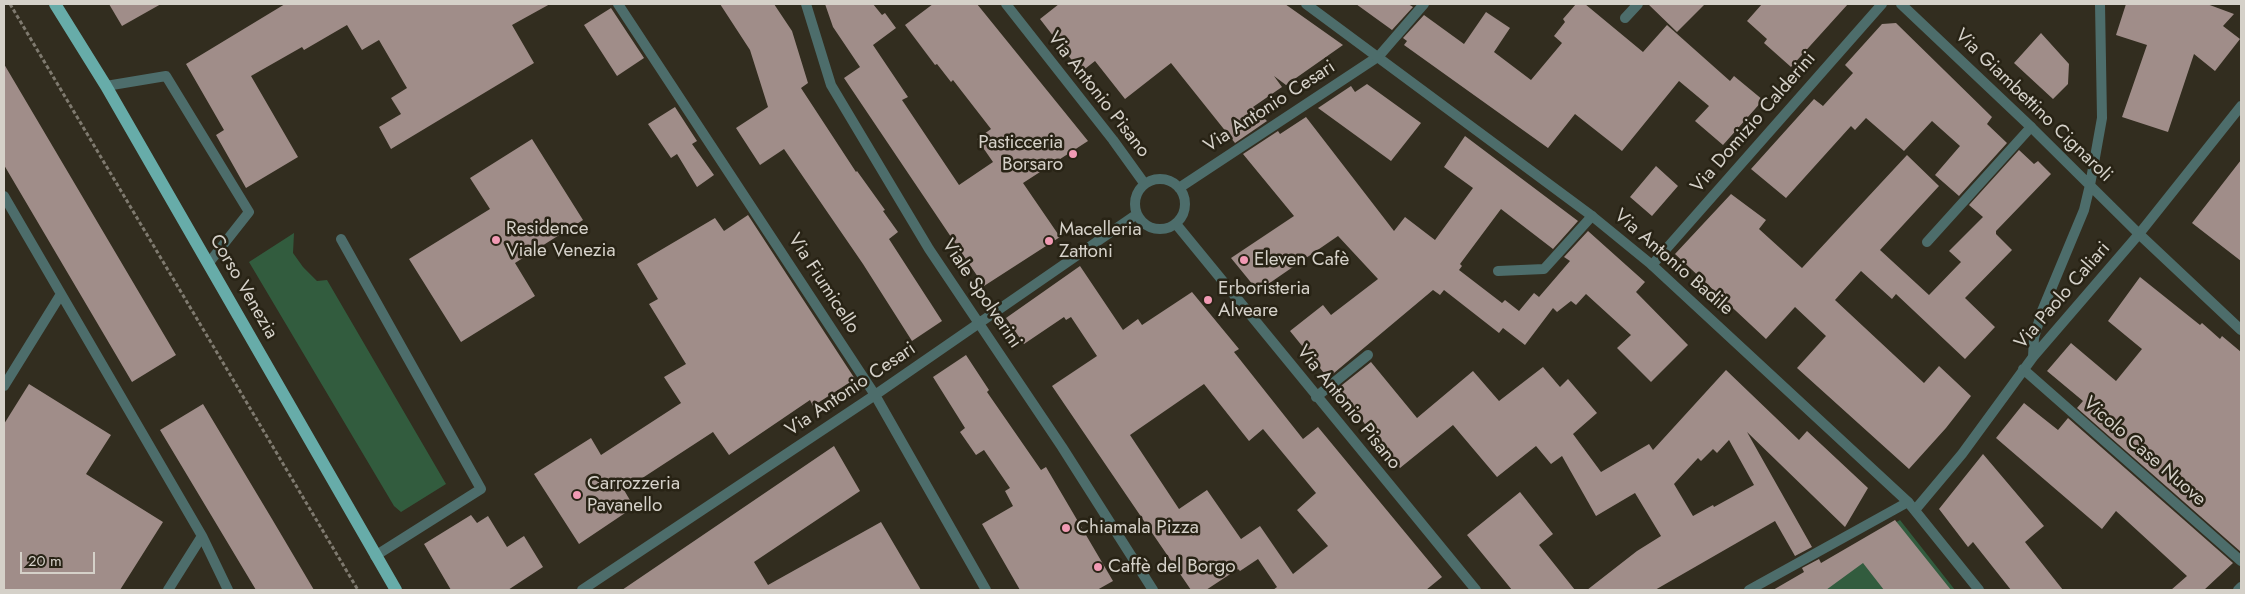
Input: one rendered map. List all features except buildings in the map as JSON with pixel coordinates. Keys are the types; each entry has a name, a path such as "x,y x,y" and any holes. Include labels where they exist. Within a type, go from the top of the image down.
{"main road":[{"name":"Corso Venezia","path":"55,4 106,86 396,590"}],"street":[{"name":"Via Fiumicello","path":"618,4 875,396 986,590"},
{"name":"Viale Spolverini","path":"806,4 831,85 929,249 1062,447 1153,590"},
{"name":"Via Antonio Pisano","path":"1006,4 1113,140 1144,184"},
{"name":"Via Antonio Badile","path":"1306,4 1379,56 1592,216 1652,265 1911,506 1979,590"},
{"name":"Via Antonio Cesari","path":"1179,188 1379,56 1424,4"},
{"path":"1625,18 1638,4"},
{"name":"Via Domizio Calderini","path":"1652,265 1882,4"},
{"name":"Via Giambettino Cignaroli","path":"1901,4 2241,330"},
{"path":"2033,357 2034,338 2042,311 2084,210 2090,185 2102,118 2100,4"},
{"path":"106,86 166,76 249,212 208,264"},
{"name":"Via Paolo Caliari","path":"1911,506 1962,454 2023,369 2139,234 2241,106"},
{"path":"1927,242 2031,127"},
{"path":"1163,178 1172,181 1179,188 1184,196 1186,206 1176,224 1165,229 1154,229 1144,224 1137,214 1135,198 1144,184 1153,179 1163,178"},
{"path":"4,196 202,536 228,590"},
{"name":"Via Antonio Cesari","path":"582,590 875,396 1137,214"},
{"path":"1498,271 1544,269 1592,216"},
{"name":"Via Antonio Pisano","path":"1176,224 1476,590"},
{"path":"341,239 481,489 375,556"},
{"path":"4,386 61,294"},
{"path":"1316,397 1368,355"},
{"name":"Vicolo Case Nuove","path":"2023,369 2241,561"},
{"path":"1748,590 1911,506"},
{"path":"168,590 202,536"},
{"path":"2238,590 2241,587"}],"path":[{"path":"10,4 358,590"}],"green space":[{"path":"294,233 293,253 303,267 317,281 327,280 446,484 401,512 394,506 249,262"},
{"path":"1900,520 1955,590 1774,590"}],"place":[{"name":"Pasticceria Borsaro","path":"1073,154"},
{"name":"Residence Viale Venezia","path":"496,240"},
{"name":"Macelleria Zattoni","path":"1049,241"},
{"name":"Eleven Cafè","path":"1244,260"},
{"name":"Erboristeria Alveare","path":"1208,300"},
{"name":"Carrozzeria Pavanello","path":"577,495"},
{"name":"Chiamala Pizza","path":"1066,528"},
{"name":"Caffè del Borgo","path":"1098,567"}]}
